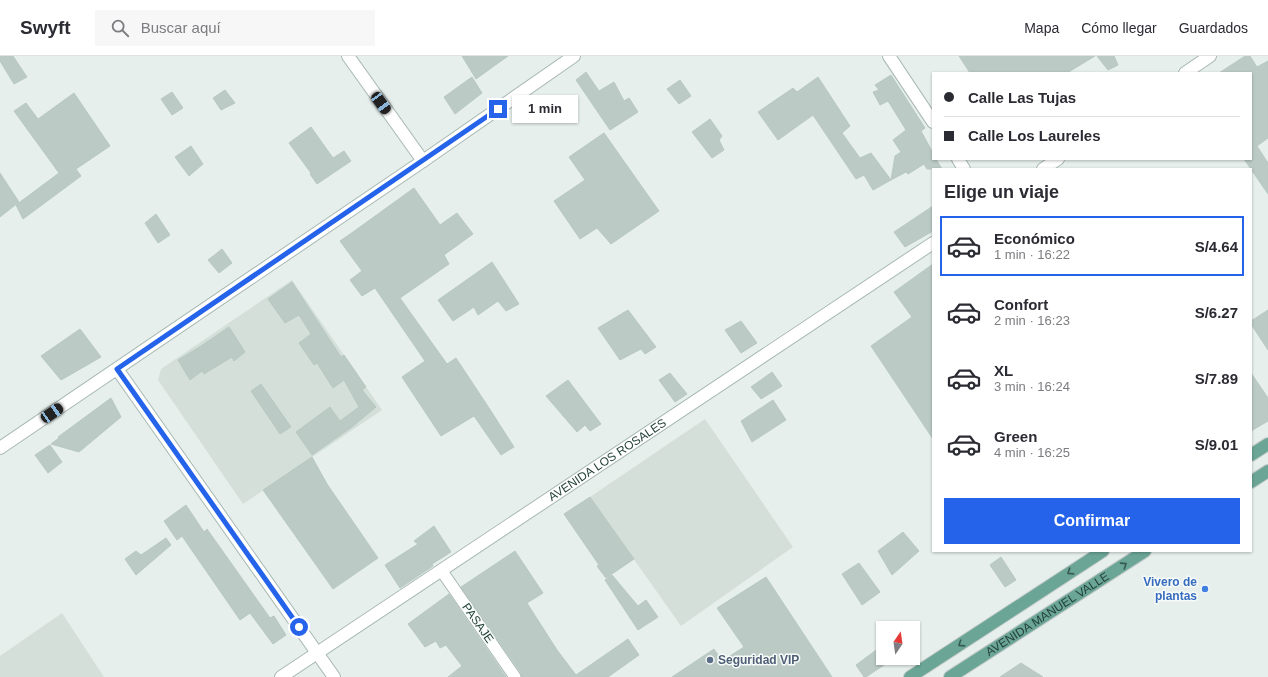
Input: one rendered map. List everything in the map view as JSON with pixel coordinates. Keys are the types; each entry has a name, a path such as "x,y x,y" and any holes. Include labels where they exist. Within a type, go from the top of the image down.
{"main road":[{"path":"1252,454 1268,444"},
{"path":"1252,481 1268,471"},
{"name":"AVENIDA MANUEL VALLE","path":"910,677 1101,552"},
{"name":"AVENIDA MANUEL VALLE","path":"950,677 1143,552"}],"street":[{"path":"348,56 422,161"},
{"path":"0,448 574,56"},
{"path":"889,56 932,120"},
{"path":"1186,72 1210,56"},
{"path":"1044,168 1056,160"},
{"name":"AVENIDA LOS ROSALES","path":"281,677 932,244"},
{"path":"117,369 334,677"},
{"name":"PASAJE","path":"441,570 515,677"}],"shaded area":[{"path":"292,280 382,410 243,504 158,380 161,369"},
{"path":"705,419 793,547 681,626 590,497"},
{"path":"62,613 104,677 0,677 0,656"}],"building":[{"path":"0,56 13,56 27,77 14,84 0,61"},
{"path":"462,56 508,56 476,79"},
{"path":"959,56 1095,56 1069,72 969,72"},
{"path":"1097,56 1114,56 1118,65 1108,70"},
{"path":"1245,56 1250,56 1257,67 1268,61 1268,138 1257,146 1268,163 1268,194 1252,171 1252,168 1250,168 1245,160 1252,160 1252,72 1221,72"},
{"path":"586,72 599,91 614,82 624,101 629,98 638,112 610,130 576,80"},
{"path":"891,75 925,128 921,131 932,151 932,160 937,160 941,168 927,169 924,164 908,174 906,172 891,180 895,156 901,152 893,140 906,130 888,101 880,105 873,92 879,90 875,85"},
{"path":"472,77 482,93 455,114 444,97"},
{"path":"818,77 850,126 842,133 860,158 871,153 891,180 873,190 864,175 856,179 813,115 778,140 758,112 793,88 797,92"},
{"path":"680,80 691,96 679,104 667,89"},
{"path":"225,90 235,103 221,110 213,98"},
{"path":"172,92 183,108 172,115 161,99"},
{"path":"74,93 110,146 76,169 81,176 23,219 16,205 59,173 14,111 26,103 38,119"},
{"path":"710,119 722,136 719,140 724,150 712,158 692,132"},
{"path":"311,127 333,158 344,151 351,161 317,184 310,174 311,173 289,143"},
{"path":"604,133 659,211 611,244 597,228 580,239 554,201 585,180 569,157"},
{"path":"191,146 203,164 189,176 175,157"},
{"path":"0,173 19,202 0,217"},
{"path":"414,188 440,225 457,213 473,234 444,255 449,264 400,298 447,364 456,358 489,408 514,447 501,455 474,416 441,436 402,377 425,361 375,288 362,296 350,280 362,271 340,241"},
{"path":"932,207 932,232 905,247 894,232"},
{"path":"156,214 170,235 158,243 145,223"},
{"path":"222,249 232,263 219,273 208,260"},
{"path":"492,262 519,304 506,311 498,301 478,315 474,307 453,321 438,300"},
{"path":"932,265 932,438 871,346 912,317 894,292"},
{"path":"292,282 341,357 344,355 366,387 362,390 376,407 352,427 312,455 296,432 330,407 340,421 359,407 344,380 333,388 317,363 314,365 299,343 311,334 299,315 285,323 268,299"},
{"path":"628,310 656,347 645,354 641,349 620,360 598,328"},
{"path":"1268,310 1268,350 1252,326 1252,320"},
{"path":"741,321 757,343 741,353 725,330"},
{"path":"229,327 245,352 234,361 232,357 204,374 202,371 190,380 178,360"},
{"path":"80,329 101,357 61,380 41,356"},
{"path":"772,372 782,386 761,399 751,387"},
{"path":"670,373 687,394 675,402 659,380"},
{"path":"1252,374 1268,398 1268,421 1252,430"},
{"path":"568,380 601,424 590,431 585,425 577,432 546,396"},
{"path":"261,384 291,427 280,434 251,391"},
{"path":"111,398 121,417 79,452 51,444 59,438 58,437"},
{"path":"773,400 786,420 752,442 741,421"},
{"path":"50,445 62,462 48,473 35,455"},
{"path":"312,457 327,484 378,558 333,589 263,490"},
{"path":"590,497 634,559 606,578 597,566 599,565 564,514"},
{"path":"186,505 204,532 207,529 270,618 274,616 286,635 273,644 250,613 240,620 182,536 177,540 164,521"},
{"path":"434,526 451,552 400,588 385,565 418,544 414,541"},
{"path":"903,532 919,551 892,575 878,551"},
{"path":"166,538 171,545 136,575 125,559 136,551 141,555"},
{"path":"515,551 543,593 527,603 557,650 576,675 628,639 639,655 608,677 522,677 521,673 461,587"},
{"path":"1001,557 1016,580 1005,587 990,565"},
{"path":"859,563 880,592 862,605 842,574"},
{"path":"612,575 638,606 646,600 658,617 638,630 605,580"},
{"path":"766,577 832,677 672,677 714,649 722,661 744,647 717,608"},
{"path":"449,594 506,677 448,677 462,666 446,645 440,648 436,641 425,647 408,624"},
{"path":"876,650 876,665 884,665 864,677 856,665"},
{"path":"1021,663 1043,677 1000,677"}],"place":[{"name":"Vivero de plantas","path":"1205,589"},
{"name":"Seguridad VIP","path":"710,660"}],"route":[{"path":"299,627 117,369 498,109"}]}
